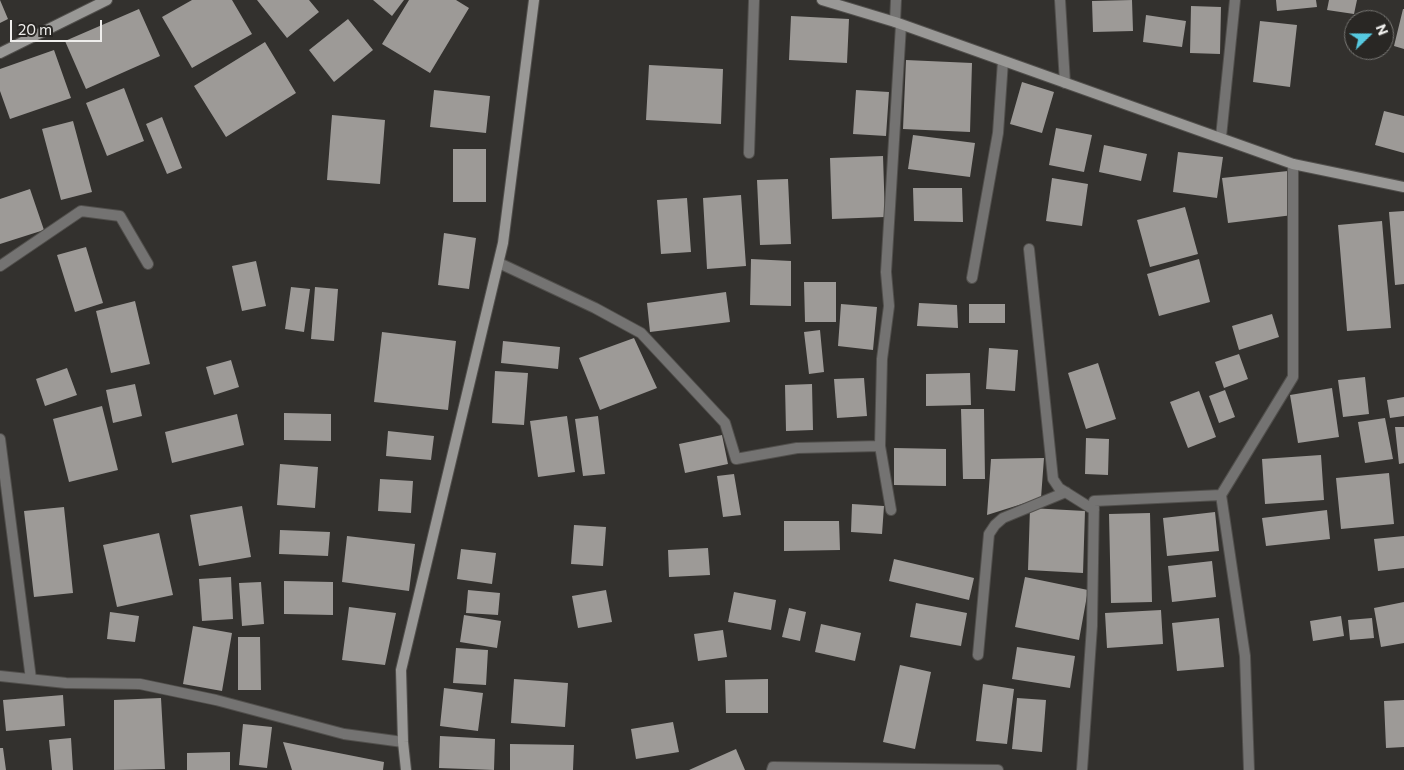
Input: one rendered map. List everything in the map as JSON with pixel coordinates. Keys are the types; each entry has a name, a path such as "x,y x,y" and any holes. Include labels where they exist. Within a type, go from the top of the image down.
{"street":[{"path":"0,53 107,0"},
{"path":"406,770 403,742 401,670 503,244 534,0"},
{"path":"749,152 754,0"},
{"path":"822,0 898,23 1293,164 1404,187"},
{"path":"891,510 880,446 882,359 889,306 886,272 898,23 896,0"},
{"path":"1060,0 1064,83"},
{"path":"1221,137 1235,0"},
{"path":"972,278 998,133 1003,61"},
{"path":"1249,770 1246,656 1221,496 1293,377 1293,164"},
{"path":"0,266 81,211 120,216 148,264"},
{"path":"1029,249 1053,479 1055,484 1094,510"},
{"path":"498,263 595,308 641,333 725,423 736,459 797,448 880,446"},
{"path":"0,439 30,679"},
{"path":"978,655 989,534 995,524 1003,518 1066,492"},
{"path":"1082,770 1092,626 1094,501 1221,496"},
{"path":"0,676 66,683 140,684 216,700 344,734 403,742"},
{"path":"772,770 773,767 998,770"}],"building":[{"path":"0,0 8,19 0,23"},
{"path":"192,0 232,0 252,34 192,68 162,17"},
{"path":"257,0 309,0 319,12 287,38"},
{"path":"373,0 404,0 392,16"},
{"path":"409,0 456,0 469,8 430,73 382,44"},
{"path":"1132,0 1133,31 1093,32 1092,1"},
{"path":"1276,0 1316,0 1317,7 1277,11"},
{"path":"1329,0 1357,0 1355,10 1344,10 1344,13 1327,10"},
{"path":"1191,6 1221,7 1220,54 1190,53"},
{"path":"139,9 160,56 86,89 65,41"},
{"path":"1403,9 1404,9 1404,49 1394,46"},
{"path":"1146,15 1186,21 1182,47 1143,42"},
{"path":"791,16 849,19 847,63 789,60"},
{"path":"348,19 373,50 334,82 309,50"},
{"path":"1260,21 1297,25 1290,87 1253,82"},
{"path":"265,42 296,93 226,137 194,86"},
{"path":"54,50 71,98 10,119 0,91 0,69"},
{"path":"906,60 972,63 970,132 903,129"},
{"path":"649,65 723,69 721,124 646,120"},
{"path":"1022,82 1054,92 1042,133 1010,124"},
{"path":"124,88 144,141 107,156 86,103"},
{"path":"434,90 490,96 486,133 430,127"},
{"path":"856,90 889,92 886,136 853,134"},
{"path":"1384,111 1404,116 1404,153 1375,145"},
{"path":"332,115 385,120 380,184 327,180"},
{"path":"162,117 182,168 167,174 146,124"},
{"path":"73,121 92,192 61,200 42,129"},
{"path":"1056,128 1092,135 1084,172 1049,165"},
{"path":"913,135 975,143 970,177 908,169"},
{"path":"1104,145 1147,154 1141,181 1099,172"},
{"path":"453,149 486,149 486,202 453,202"},
{"path":"1178,152 1223,157 1217,198 1173,192"},
{"path":"883,156 885,217 832,219 830,158"},
{"path":"1288,171 1293,215 1228,223 1222,178"},
{"path":"1052,178 1088,184 1082,226 1046,221"},
{"path":"788,179 791,244 760,245 757,180"},
{"path":"913,188 962,188 963,222 914,221"},
{"path":"30,189 44,230 0,244 0,199"},
{"path":"741,195 746,266 707,269 703,198"},
{"path":"687,198 691,252 661,254 657,200"},
{"path":"1185,207 1198,254 1150,267 1137,220"},
{"path":"1404,211 1404,284 1395,285 1389,212"},
{"path":"1382,221 1391,328 1347,331 1338,225"},
{"path":"444,233 476,238 469,289 438,285"},
{"path":"86,247 103,303 75,312 57,255"},
{"path":"751,259 791,261 791,306 750,305"},
{"path":"1199,259 1210,302 1159,316 1147,274"},
{"path":"256,261 266,306 242,311 232,266"},
{"path":"804,282 836,282 836,322 805,322"},
{"path":"291,287 310,289 304,332 285,329"},
{"path":"315,287 338,289 334,341 311,339"},
{"path":"726,292 730,322 650,332 647,303"},
{"path":"135,301 150,364 111,373 96,311"},
{"path":"919,303 957,305 958,328 917,326"},
{"path":"841,304 877,307 873,350 838,346"},
{"path":"969,304 1005,304 1005,323 969,323"},
{"path":"1272,314 1279,337 1239,350 1232,326"},
{"path":"820,330 824,372 809,374 804,332"},
{"path":"382,332 456,341 448,410 374,402"},
{"path":"634,338 657,388 600,410 579,358"},
{"path":"503,341 560,347 558,369 501,363"},
{"path":"989,348 1018,350 1015,391 986,389"},
{"path":"1239,354 1248,379 1224,388 1215,362"},
{"path":"231,360 239,387 214,395 206,367"},
{"path":"1098,363 1116,419 1086,429 1068,373"},
{"path":"67,368 77,395 45,406 36,379"},
{"path":"495,371 528,373 524,425 492,423"},
{"path":"970,373 971,405 926,406 926,374"},
{"path":"1365,377 1369,414 1343,417 1338,380"},
{"path":"864,378 867,416 837,418 834,379"},
{"path":"135,384 142,416 113,423 106,390"},
{"path":"812,384 813,430 786,431 785,385"},
{"path":"1332,388 1339,437 1298,443 1290,395"},
{"path":"1225,390 1235,417 1219,423 1209,396"},
{"path":"1199,391 1216,437 1188,448 1170,402"},
{"path":"1404,397 1404,416 1390,418 1387,400"},
{"path":"102,406 118,470 69,482 53,419"},
{"path":"961,409 984,409 985,479 963,479"},
{"path":"284,413 331,414 331,441 284,440"},
{"path":"237,414 244,445 172,463 165,432"},
{"path":"567,416 575,472 538,477 530,421"},
{"path":"598,416 605,474 583,476 575,419"},
{"path":"1385,418 1393,459 1365,463 1358,422"},
{"path":"1395,427 1404,427 1404,463 1399,464"},
{"path":"388,431 434,436 431,460 386,456"},
{"path":"722,435 728,464 685,473 679,444"},
{"path":"1086,438 1109,439 1108,475 1085,474"},
{"path":"894,448 946,449 946,486 894,485"},
{"path":"1321,455 1324,500 1265,504 1262,459"},
{"path":"1044,458 1041,498 987,515 991,459"},
{"path":"280,464 318,467 315,508 277,505"},
{"path":"1389,473 1394,524 1341,529 1336,478"},
{"path":"734,474 741,515 723,517 717,476"},
{"path":"380,479 413,481 411,513 378,511"},
{"path":"852,504 884,506 882,534 851,532"},
{"path":"242,506 251,557 199,566 190,515"},
{"path":"64,507 73,593 34,597 24,511"},
{"path":"1030,508 1085,511 1083,573 1028,570"},
{"path":"1327,510 1330,539 1266,546 1262,518"},
{"path":"1215,512 1219,551 1167,556 1163,518"},
{"path":"1150,513 1152,602 1111,603 1109,514"},
{"path":"784,521 839,521 840,550 784,551"},
{"path":"574,525 606,527 603,566 571,564"},
{"path":"280,530 330,532 328,556 279,554"},
{"path":"159,533 173,595 117,607 103,545"},
{"path":"347,536 415,544 409,591 342,582"},
{"path":"1404,536 1404,568 1378,571 1374,539"},
{"path":"708,548 710,575 669,577 668,550"},
{"path":"461,549 496,553 492,584 457,579"},
{"path":"894,559 974,578 969,600 889,581"},
{"path":"1212,561 1216,597 1172,602 1168,566"},
{"path":"231,577 233,619 202,621 199,579"},
{"path":"1025,577 1088,590 1079,640 1015,627"},
{"path":"284,581 333,582 333,615 284,614"},
{"path":"261,582 264,624 242,626 239,583"},
{"path":"468,590 500,593 498,615 466,613"},
{"path":"606,590 612,622 578,628 572,596"},
{"path":"734,592 776,600 771,630 728,622"},
{"path":"1404,602 1404,643 1381,647 1374,608"},
{"path":"916,603 967,613 961,646 910,637"},
{"path":"349,607 396,613 385,665 342,660"},
{"path":"789,608 806,612 800,641 782,637"},
{"path":"1161,610 1163,644 1107,648 1105,613"},
{"path":"110,612 139,616 135,642 107,639"},
{"path":"464,615 501,621 497,648 460,642"},
{"path":"1341,616 1344,636 1313,641 1310,621"},
{"path":"1219,618 1224,667 1177,671 1172,623"},
{"path":"1372,618 1374,638 1350,640 1348,620"},
{"path":"821,624 861,633 855,661 815,652"},
{"path":"193,626 232,633 222,691 183,684"},
{"path":"723,630 727,657 698,661 694,634"},
{"path":"238,637 260,637 261,690 238,690"},
{"path":"1017,647 1075,656 1070,688 1012,679"},
{"path":"456,648 488,650 486,685 453,683"},
{"path":"900,665 931,672 915,749 883,742"},
{"path":"514,679 568,683 565,727 511,723"},
{"path":"768,679 768,713 726,713 725,680"},
{"path":"983,684 1014,689 1007,744 976,741"},
{"path":"444,688 483,693 478,731 440,726"},
{"path":"63,695 65,726 6,731 3,700"},
{"path":"161,698 165,769 114,770 114,700"},
{"path":"1017,698 1046,700 1042,752 1012,749"},
{"path":"1404,700 1404,747 1386,748 1384,701"},
{"path":"673,722 679,752 636,759 631,729"},
{"path":"243,724 272,727 267,768 239,765"},
{"path":"440,736 495,739 494,770 439,768"},
{"path":"71,738 73,770 52,770 49,740"},
{"path":"283,742 384,762 383,770 292,770"},
{"path":"510,744 574,745 573,770 510,770"},
{"path":"0,748 3,748 6,770 0,770"},
{"path":"736,749 745,770 689,770"},
{"path":"230,752 230,770 187,770 187,753"}]}
